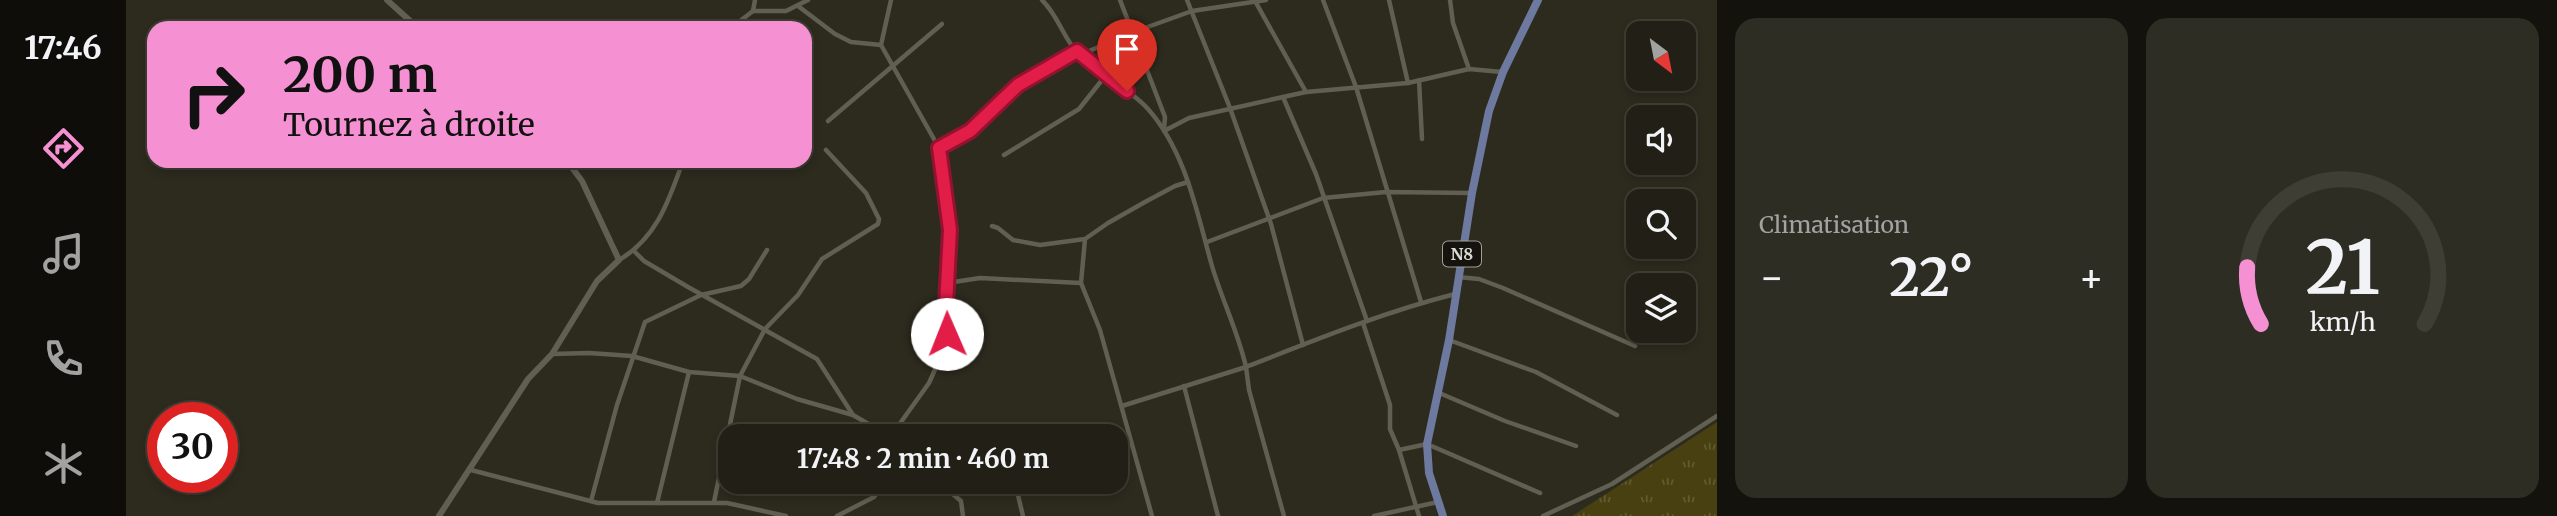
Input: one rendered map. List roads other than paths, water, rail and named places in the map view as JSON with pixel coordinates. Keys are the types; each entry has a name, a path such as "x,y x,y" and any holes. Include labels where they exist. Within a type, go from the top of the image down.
{"main road":[{"name":"N8","path":"1443,516 1429,473 1427,444 1448,340 1472,193 1489,111 1503,72 1538,0"}],"street":[{"path":"387,0 410,21"},
{"path":"753,11 755,0"},
{"path":"740,21 753,11 775,12 798,6 808,0"},
{"path":"891,0 881,45 939,148 950,230 946,305 949,324 941,356 929,383 899,424"},
{"path":"1042,0 1051,8 1078,53 1147,108 1164,131 1188,182 1212,264 1240,342 1249,390 1284,516"},
{"path":"1051,8 1054,0"},
{"path":"1120,0 1165,117 1164,131"},
{"path":"1187,0 1230,108 1268,218 1303,345"},
{"path":"939,148 970,131 1018,85 1078,53 1192,11 1266,0"},
{"path":"1323,0 1356,88 1422,302"},
{"path":"1389,0 1408,82"},
{"path":"1450,0 1453,23 1469,69"},
{"path":"1255,1 1306,92"},
{"path":"798,6 835,34 851,42 881,45"},
{"path":"828,121 942,24"},
{"path":"1164,131 1189,118 1306,92 1408,82 1469,69 1503,72"},
{"path":"1004,155 1079,109 1106,75"},
{"path":"1419,80 1422,139"},
{"path":"1283,97 1316,174 1365,322 1390,405 1390,429 1419,516"},
{"path":"714,502 740,376 765,329 798,295 822,259 878,224 879,219 866,193 827,150"},
{"path":"573,168 583,181 619,260"},
{"path":"439,516 528,379 552,354 597,281 648,238 667,207 681,168"},
{"path":"992,226 999,228 1013,240 1040,245 1085,239 1108,223 1175,186 1188,182"},
{"path":"1207,242 1323,198 1386,192 1472,193"},
{"path":"1085,239 1081,283 1100,330 1152,516"},
{"path":"592,501 617,405 645,322 701,295 741,286 750,279 767,250"},
{"path":"634,251 644,261 701,295 817,359 853,415"},
{"path":"1458,277 1479,279 1503,288 1635,346"},
{"path":"947,283 980,278 1081,283"},
{"path":"1122,406 1246,367 1422,302 1455,294"},
{"path":"1448,340 1535,372 1617,415"},
{"path":"552,354 632,356 689,372 740,376 797,399 853,415 869,424"},
{"path":"657,503 689,372"},
{"path":"1184,386 1218,516"},
{"path":"1436,392 1505,421 1576,446"},
{"path":"1543,516 1612,484 1717,416"},
{"path":"1399,450 1427,444 1539,493"},
{"path":"471,470 592,501 727,503 786,516"},
{"path":"837,516 876,494"},
{"path":"953,494 961,501 963,516"},
{"path":"1018,494 1023,516"},
{"path":"1374,516 1438,502"}]}
